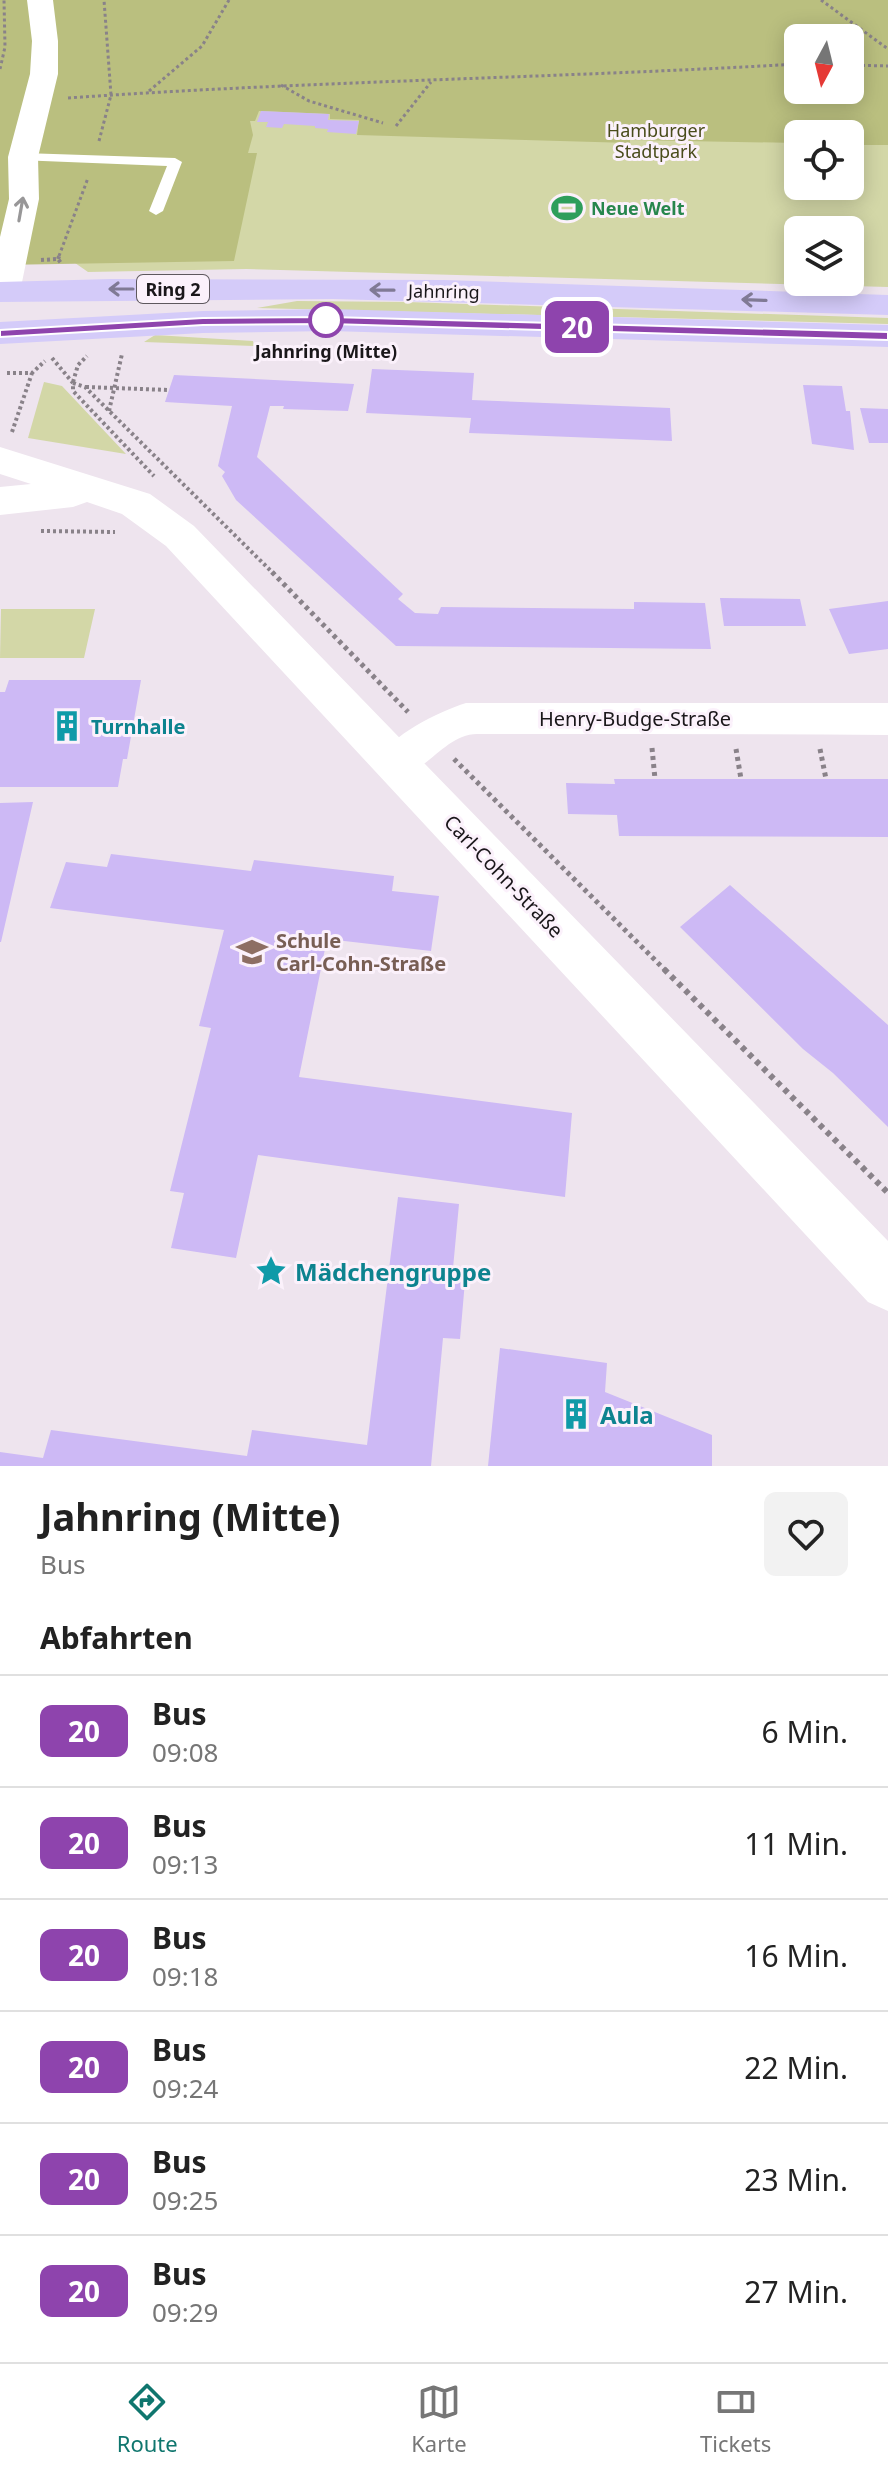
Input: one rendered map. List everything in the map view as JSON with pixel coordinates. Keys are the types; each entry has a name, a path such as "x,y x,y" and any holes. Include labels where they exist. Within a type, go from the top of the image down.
{"main road":[{"name":"Jahnring","path":"2,292 268,288 496,291 888,305"},
{"name":"Jahnring","path":"0,333 203,322 330,320 888,336"}],"street":[{"path":"2,292 24,199 23,157 44,74 45,41 40,0"},
{"path":"0,190 23,157"},
{"name":"Carl-Cohn-Straße","path":"6,447 114,513"},
{"name":"Carl-Cohn-Straße","path":"0,501 49,494 114,513 136,504 167,524 414,750 888,1282"},
{"name":"Henry-Budge-Straße","path":"414,750 466,718 888,719"}],"lane":[{"path":"23,157 175,162 156,211"}],"path":[{"path":"0,69 5,47 4,0"},
{"path":"58,259 95,159 111,95 104,0"},
{"path":"148,92 202,46 229,0"},
{"path":"821,0 888,49"},
{"path":"38,100 280,85 784,65"},
{"path":"864,65 888,66"},
{"path":"396,126 431,81"},
{"path":"280,85 309,101 383,123"},
{"path":"6,447 32,373 52,357 54,345"},
{"path":"109,412 124,345"},
{"path":"94,352 78,365 73,391 156,478"},
{"path":"52,357 73,383 85,387 169,390"},
{"path":"7,373 32,373"},
{"path":"85,387 215,514 414,750 888,1193"},
{"path":"31,531 114,513"}],"green space":[{"name":"Hamburger Stadtpark","path":"0,0 888,0 888,287 864,286 864,216 784,216 784,284 246,269 88,272 32,233"},
{"name":"Hamburger Stadtpark","path":"0,0 888,0 888,145 864,145 864,120 784,120 784,143 630,140 630,143 357,135 359,120 330,119 330,114 259,111 255,121 250,121 253,135 248,153 257,153 234,261 0,265"},
{"path":"297,301 888,318 888,324 257,308"},
{"path":"155,335 253,341 254,346 144,342"},
{"path":"44,382 62,386 126,454 28,438"},
{"path":"1,609 95,609 84,658 0,658"}],"building":[{"path":"261,111 329,114 328,120 359,121 356,134 327,132 328,129 315,126 284,124 282,128 266,127 268,122 257,122"},
{"path":"372,369 474,373 472,400 670,408 672,441 469,433 471,418 366,413"},
{"path":"174,375 354,384 348,411 270,406 257,457 403,594 398,599 415,613 438,614 441,607 634,609 634,602 705,603 711,649 396,646 236,500 222,476 225,472 218,466 232,406 165,402"},
{"path":"803,385 842,386 846,411 850,411 854,450 812,444"},
{"path":"860,408 888,409 888,443 869,443"},
{"path":"720,598 800,599 806,626 724,626"},
{"path":"888,601 888,649 849,654 829,609"},
{"name":"Turnhalle","path":"9,680 141,680 127,759 123,759 118,787 0,787 0,692 5,692"},
{"path":"614,779 888,779 888,837 619,836 617,815 568,814 566,783 615,784"},
{"path":"33,802 1,942 0,942 0,803"},
{"path":"111,854 251,871 254,860 394,876 392,891 439,896 431,951 327,939 299,1077 572,1113 565,1197 258,1155 236,1258 171,1248 184,1193 170,1191 211,1028 199,1026 224,930 50,908 66,862 107,867"},
{"path":"730,885 888,1025 888,1127 833,1073 803,1049 680,927"},
{"path":"398,1197 459,1204 452,1279 465,1281 460,1339 443,1338 431,1466 0,1466 0,1452 43,1458 51,1430 247,1456 252,1430 367,1445"},
{"name":"Aula","path":"500,1348 607,1363 605,1392 712,1435 712,1466 488,1466"}],"bus line":[{"name":"20","path":"0,333 203,322 330,320 888,336"}],"place":[{"name":"Neue Welt","path":"567,208"},
{"name":"Jahnring (Mitte)","path":"326,320"},
{"name":"Turnhalle","path":"67,726"},
{"name":"Schule Carl-Cohn-Straße","path":"252,952"},
{"name":"Mädchengruppe","path":"271,1271"},
{"name":"Aula","path":"576,1414"}]}
